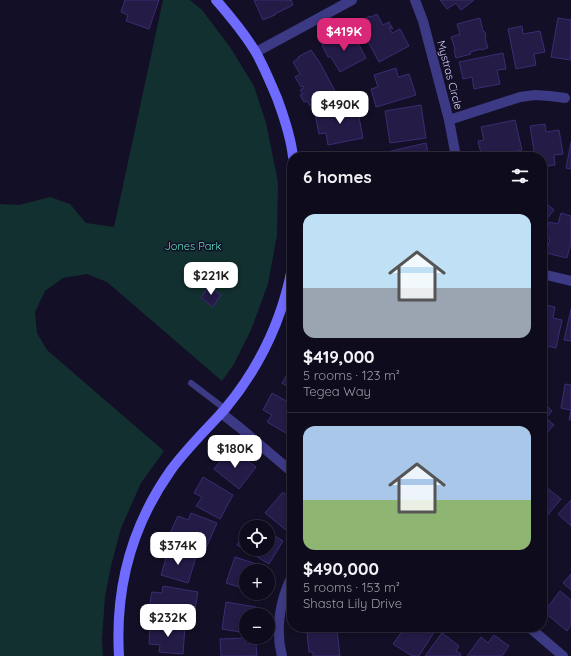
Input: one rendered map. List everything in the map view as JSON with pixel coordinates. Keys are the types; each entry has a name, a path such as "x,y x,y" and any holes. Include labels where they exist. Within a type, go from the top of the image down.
{"street":[{"path":"216,0 230,16 256,52 268,76 285,121 292,152"},
{"path":"256,52 352,0"},
{"name":"Mystras Circle","path":"415,0 423,21 449,120 455,152"},
{"path":"449,120 520,97 535,95 565,98"},
{"path":"547,275 571,282"},
{"path":"119,656 118,630 121,593 132,550 142,522 171,470 223,411 252,374 267,345 285,300 287,291"},
{"path":"223,411 239,427 287,468"},
{"path":"282,656 279,638 279,622 281,607 287,588"},
{"path":"535,632 563,656"}],"lane":[{"path":"191,383 223,411"}],"green space":[{"name":"Jones Park","path":"163,0 190,0 202,10 230,47 254,86 266,123 278,182 277,235 268,284 251,330 234,364 222,381 107,282 87,274 63,278 45,291 35,312 37,333 47,350 164,451 141,483 121,528 105,597 102,639 103,656 0,656 0,204 19,205 50,197 70,204 86,223 114,227"}],"building":[{"path":"125,0 159,0 149,29 126,21 128,15 121,12"},
{"path":"254,0 291,0 293,5 263,20"},
{"path":"440,0 474,0 461,10 456,3 447,9"},
{"path":"377,14 383,25 389,22 393,29 389,27 392,33 400,29 409,46 379,62 358,23"},
{"path":"480,18 483,31 485,32 488,48 470,52 471,54 456,58 451,37 460,34 457,24"},
{"path":"558,18 571,20 570,60 551,57"},
{"path":"522,26 523,34 540,31 545,52 534,54 536,65 516,69 508,29"},
{"path":"341,35 345,43 355,37 366,58 340,72 331,57 328,57 322,45"},
{"path":"311,50 335,91 310,106 307,101 304,102 300,95 303,94 300,90 304,88 303,86 301,87 295,77 300,74 293,62 299,58 298,57"},
{"path":"503,53 506,69 497,70 500,84 474,89 472,77 463,79 459,62"},
{"path":"396,68 398,77 409,74 416,95 376,107 371,89 378,87 374,75"},
{"path":"421,105 426,138 390,143 385,111"},
{"path":"357,107 363,138 328,145 326,133 319,134 315,114"},
{"path":"515,120 522,150 513,152 481,152 478,141 484,140 481,127"},
{"path":"545,124 546,132 559,130 563,154 554,155 555,165 547,166 547,152 534,152 530,126"},
{"path":"571,142 571,169 566,168"},
{"path":"426,143 428,152 387,152"},
{"path":"547,204 554,210 547,219"},
{"path":"561,213 571,216 571,246 567,258 547,253 550,239 547,238 549,222 558,224"},
{"path":"209,286 221,295 213,307 201,298"},
{"path":"547,305 555,307 553,318 562,320 556,348 547,346"},
{"path":"571,309 571,341 564,340"},
{"path":"287,375 287,386 282,383"},
{"path":"565,384 571,385 571,410 561,408"},
{"path":"272,393 287,401 287,434 267,422 272,415 263,410"},
{"path":"547,406 552,411 547,417"},
{"path":"547,419 554,425 547,433"},
{"path":"235,451 256,467 239,489 214,469 225,455 229,458"},
{"path":"203,477 233,495 220,519 196,506 202,497 194,493"},
{"path":"547,488 561,499 547,516"},
{"path":"283,492 287,496 287,531 265,513"},
{"path":"571,500 571,526 558,514"},
{"path":"191,513 217,523 206,548 170,533 178,516 188,520"},
{"path":"275,536 283,541 275,554"},
{"path":"169,548 196,557 188,583 161,575"},
{"path":"256,556 274,556 269,564"},
{"path":"235,557 257,564 239,564 239,587 226,583"},
{"path":"571,574 571,590 563,583"},
{"path":"163,586 198,592 195,609 188,608 187,615 149,609 152,592 162,593"},
{"path":"560,591 571,600 571,625 567,631 547,614 547,608"},
{"path":"226,602 256,607 239,608 239,632 222,629"},
{"path":"150,624 185,626 183,654 159,652 160,645 149,644"},
{"path":"337,632 340,656 313,656 313,652 309,652 307,633"},
{"path":"401,632 434,632 419,656 412,656 393,644"},
{"path":"442,633 459,646 456,651 461,654 460,656 425,656"},
{"path":"494,635 509,646 502,656 467,656 481,637 488,643"},
{"path":"239,638 239,644 256,644 257,656 221,656 220,639"}]}
